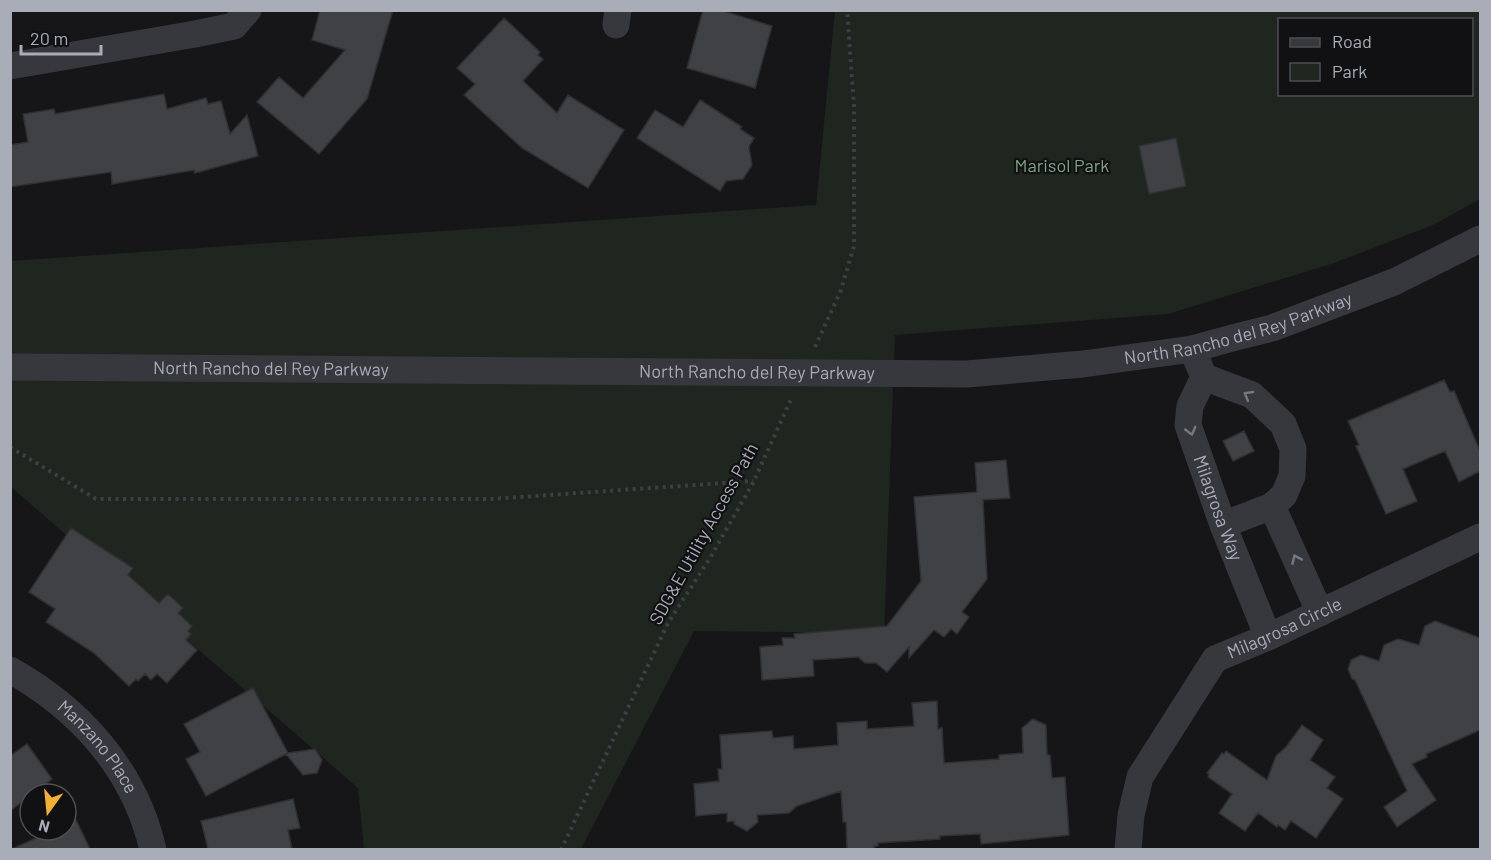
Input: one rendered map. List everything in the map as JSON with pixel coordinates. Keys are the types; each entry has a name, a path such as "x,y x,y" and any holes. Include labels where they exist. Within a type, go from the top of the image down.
{"street":[{"path":"10,66 234,26 248,10"},
{"name":"North Rancho del Rey Parkway","path":"10,367 967,374 1083,364 1192,349 1272,328 1395,282 1480,239"},
{"path":"1192,349 1204,377 1252,395 1283,424 1293,449 1292,476 1284,495 1272,506 1223,525"},
{"name":"Milagrosa Way","path":"1204,377 1190,406 1188,425 1223,525 1268,637"},
{"path":"1272,506 1320,613"},
{"name":"Milagrosa Circle","path":"1128,849 1131,814 1140,777 1215,659 1268,637 1480,537"},
{"name":"Manzano Place","path":"10,670 60,702 105,748 135,797 153,849"}],"path":[{"name":"SDG&E Utility Access Path","path":"561,849 668,622 710,558 754,481 841,290 854,246 854,106 847,10"},
{"path":"10,447 96,499 491,499 754,481"}],"green space":[{"name":"Marisol Park","path":"835,11 1480,11 1480,199 1433,225 1334,263 1168,314 895,335 884,633 694,631 581,849 364,849 358,788 11,487 11,261 816,205"}],"building":[{"path":"320,10 393,10 367,99 319,154 257,102 279,77 303,98 345,50 312,40"},
{"path":"703,10 720,10 772,26 755,88 687,68"},
{"path":"504,18 540,52 538,55 543,59 523,81 557,113 568,95 624,130 588,188 522,148 464,95 475,84 457,68"},
{"path":"164,94 167,109 206,98 208,104 221,101 230,134 247,115 258,156 195,173 194,170 112,184 111,172 10,187 10,145 28,142 23,114 54,109 55,114"},
{"path":"700,100 742,127 740,129 754,138 749,147 752,165 743,179 726,181 720,191 637,138 655,110 683,127"},
{"path":"1176,138 1186,186 1149,194 1139,146"},
{"path":"1444,380 1450,392 1454,391 1480,451 1480,471 1459,482 1445,451 1403,469 1417,501 1386,514 1356,446 1359,445 1348,421"},
{"path":"1244,431 1254,451 1233,461 1223,441"},
{"path":"1006,460 1010,498 983,500 987,579 962,612 969,617 957,634 951,629 944,637 934,630 909,658 909,647 887,672 876,663 865,663 858,657 813,660 814,676 762,680 760,647 783,645 782,638 795,638 794,634 887,626 921,581 914,497 977,492 975,463"},
{"path":"71,528 133,568 128,575 159,603 168,594 183,608 178,613 192,626 188,631 191,634 186,640 197,650 167,683 157,674 151,680 145,674 129,686 94,653 46,622 55,609 29,592"},
{"path":"1435,621 1480,638 1480,730 1426,754 1427,757 1412,764 1436,800 1397,827 1384,807 1407,791 1348,669 1351,660 1361,655 1379,661 1384,645 1398,639 1419,645 1425,626"},
{"path":"253,688 288,753 315,749 322,760 317,773 303,775 286,754 206,796 186,759 200,752 184,724"},
{"path":"937,701 938,729 942,728 944,763 999,759 999,755 1023,753 1022,728 1033,719 1046,725 1047,755 1050,755 1052,778 1065,777 1069,835 981,844 980,834 940,836 940,839 878,843 878,846 874,846 875,849 847,849 841,791 797,806 789,813 757,815 758,822 747,831 734,824 734,821 727,822 727,813 696,816 694,784 719,781 718,769 722,769 720,735 772,731 773,738 793,736 794,749 838,745 837,723 867,721 867,729 914,726 912,703"},
{"path":"1302,725 1323,740 1310,760 1335,777 1327,788 1343,799 1316,838 1291,821 1285,830 1258,813 1245,831 1219,813 1232,794 1208,777 1207,773 1222,753 1226,751 1267,780 1276,756 1286,747"},
{"path":"27,744 52,779 48,782 18,782 18,805 10,811 10,756"},
{"path":"293,799 300,828 288,830 292,849 208,849 201,821"},
{"path":"78,824 90,849 12,849 27,842 78,842"}]}
